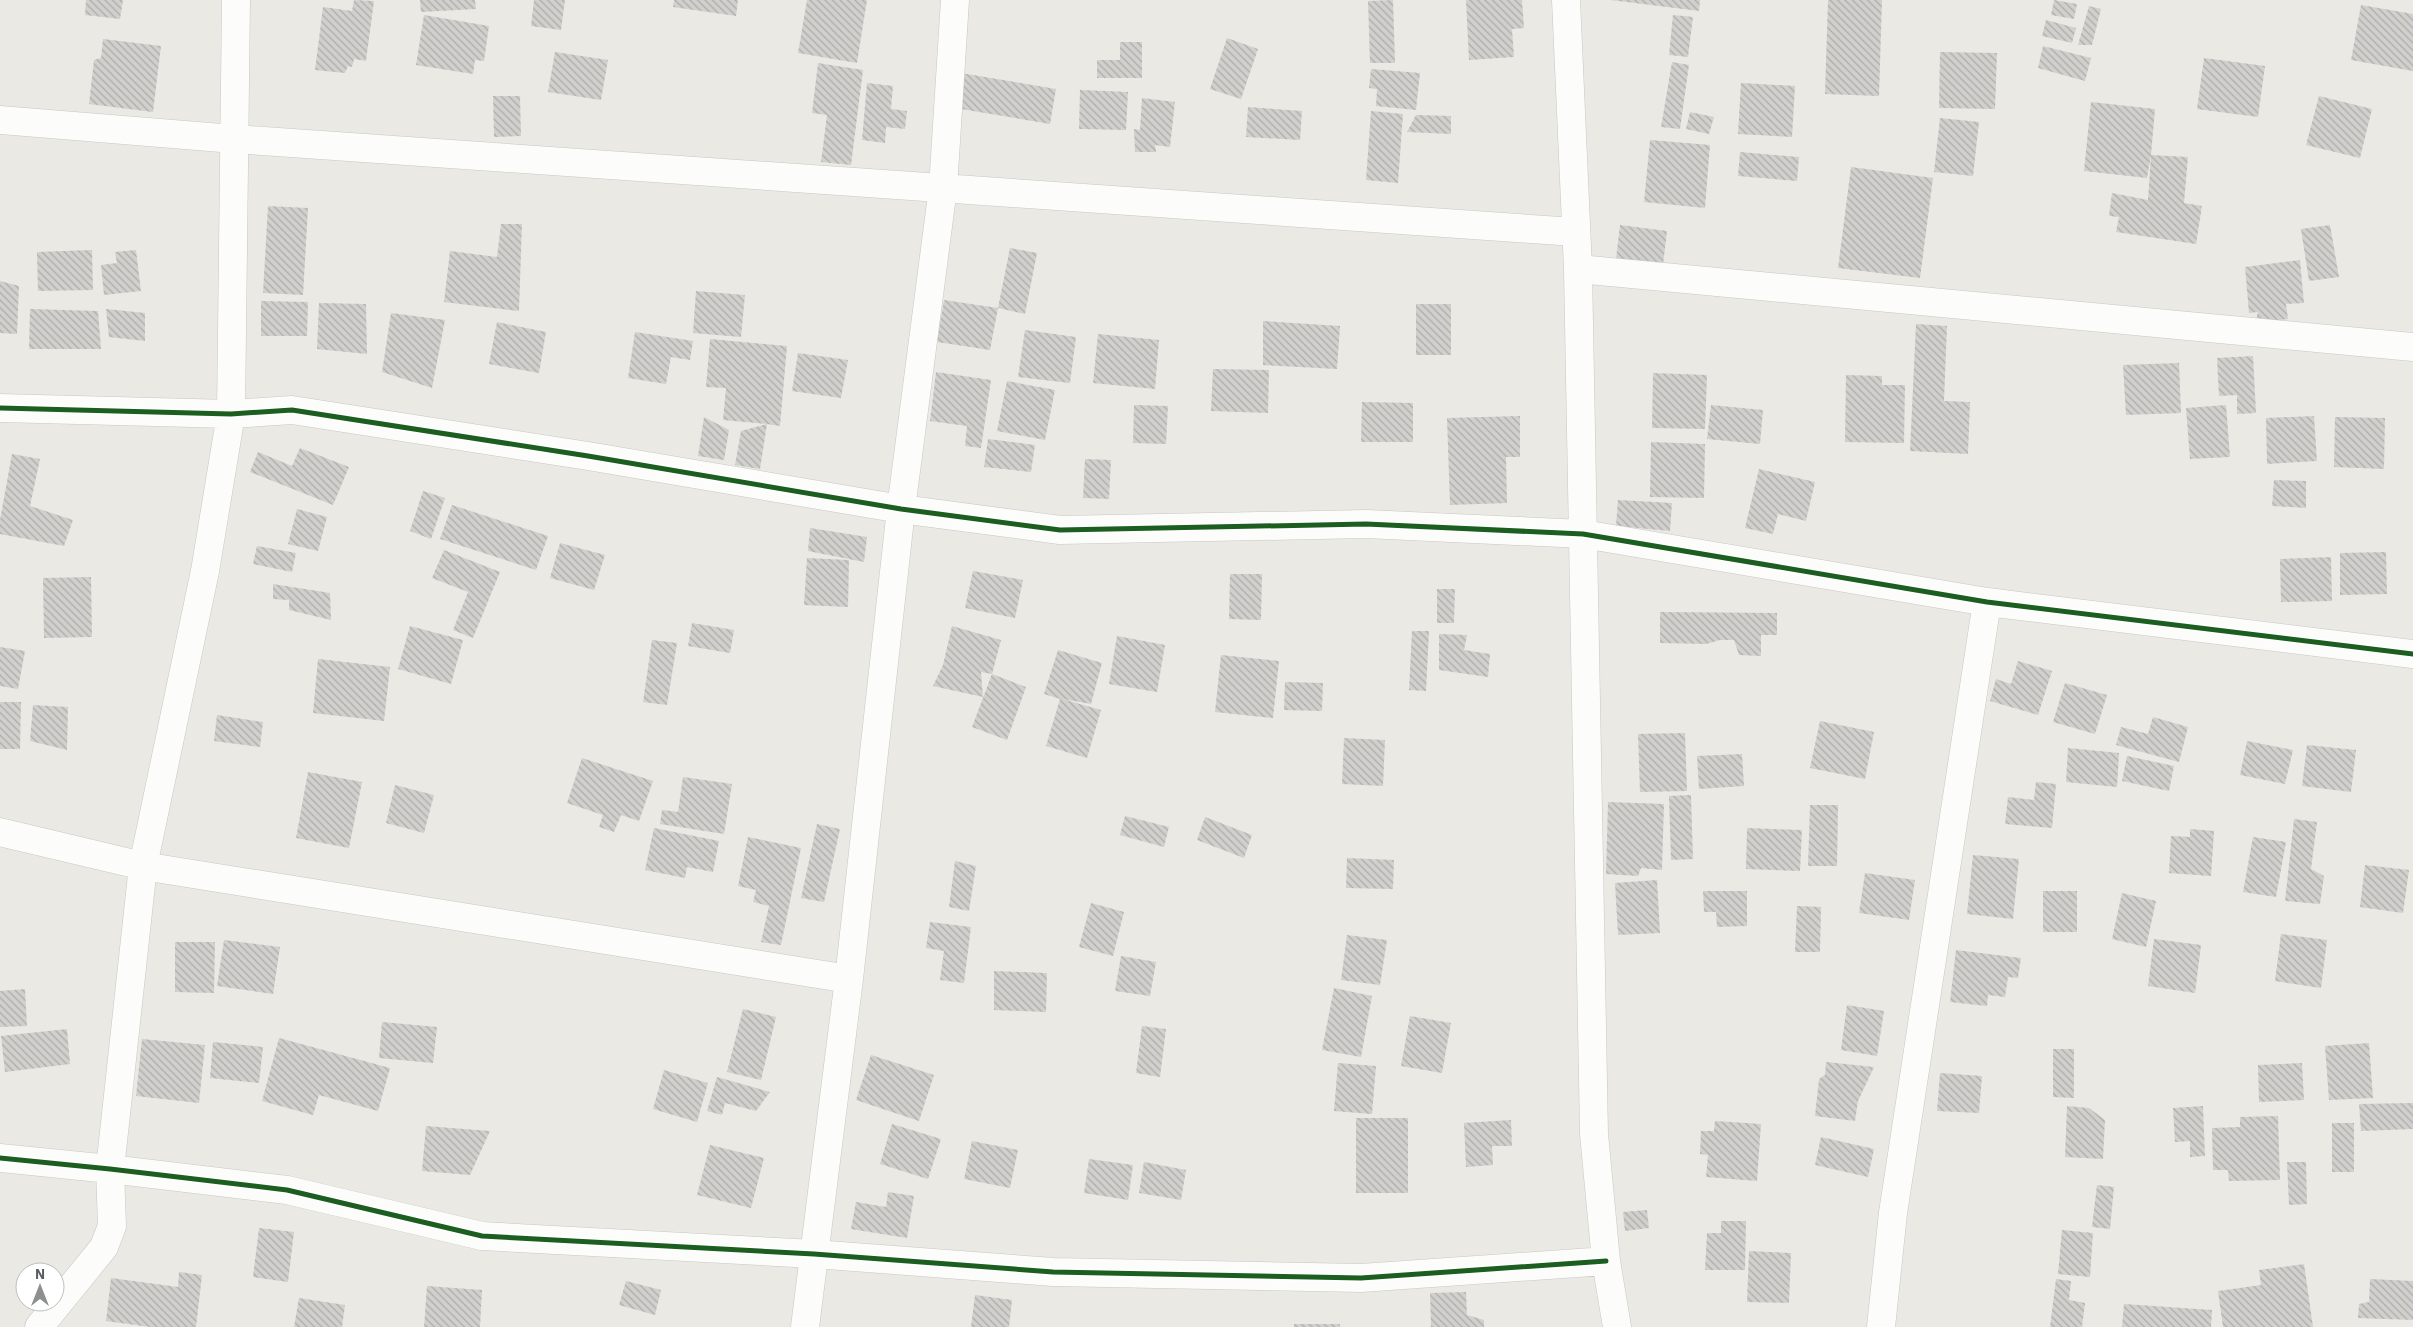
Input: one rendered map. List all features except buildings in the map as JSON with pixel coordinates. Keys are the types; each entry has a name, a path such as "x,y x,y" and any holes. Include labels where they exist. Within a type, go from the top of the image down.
{"street":[{"path":"39,1327 104,1247 112,1226 110,1168 143,866 205,570 231,414 236,0"},
{"path":"805,1327 849,979 901,509 943,188 955,0"},
{"path":"1566,0 1578,269 1594,1134 1606,1261 1617,1327"},
{"path":"0,120 234,139 1575,232"},
{"path":"1578,269 2413,347"},
{"path":"0,408 231,414 292,410 588,456 901,509 1060,530 1366,524 1583,534 1987,602 2413,654"},
{"path":"1881,1327 1894,1204 1987,602"},
{"path":"0,832 143,866 849,979"},
{"path":"0,1158 110,1168 287,1190 482,1236 814,1254 1053,1272 1361,1278 1606,1261"}],"cycle path":[{"path":"0,408 231,414 292,410 588,456 901,509 1060,530 1366,524 1583,534 1987,602 2413,654"},
{"path":"0,1158 287,1190 482,1236 814,1254 1053,1272 1361,1278 1606,1261"}]}
